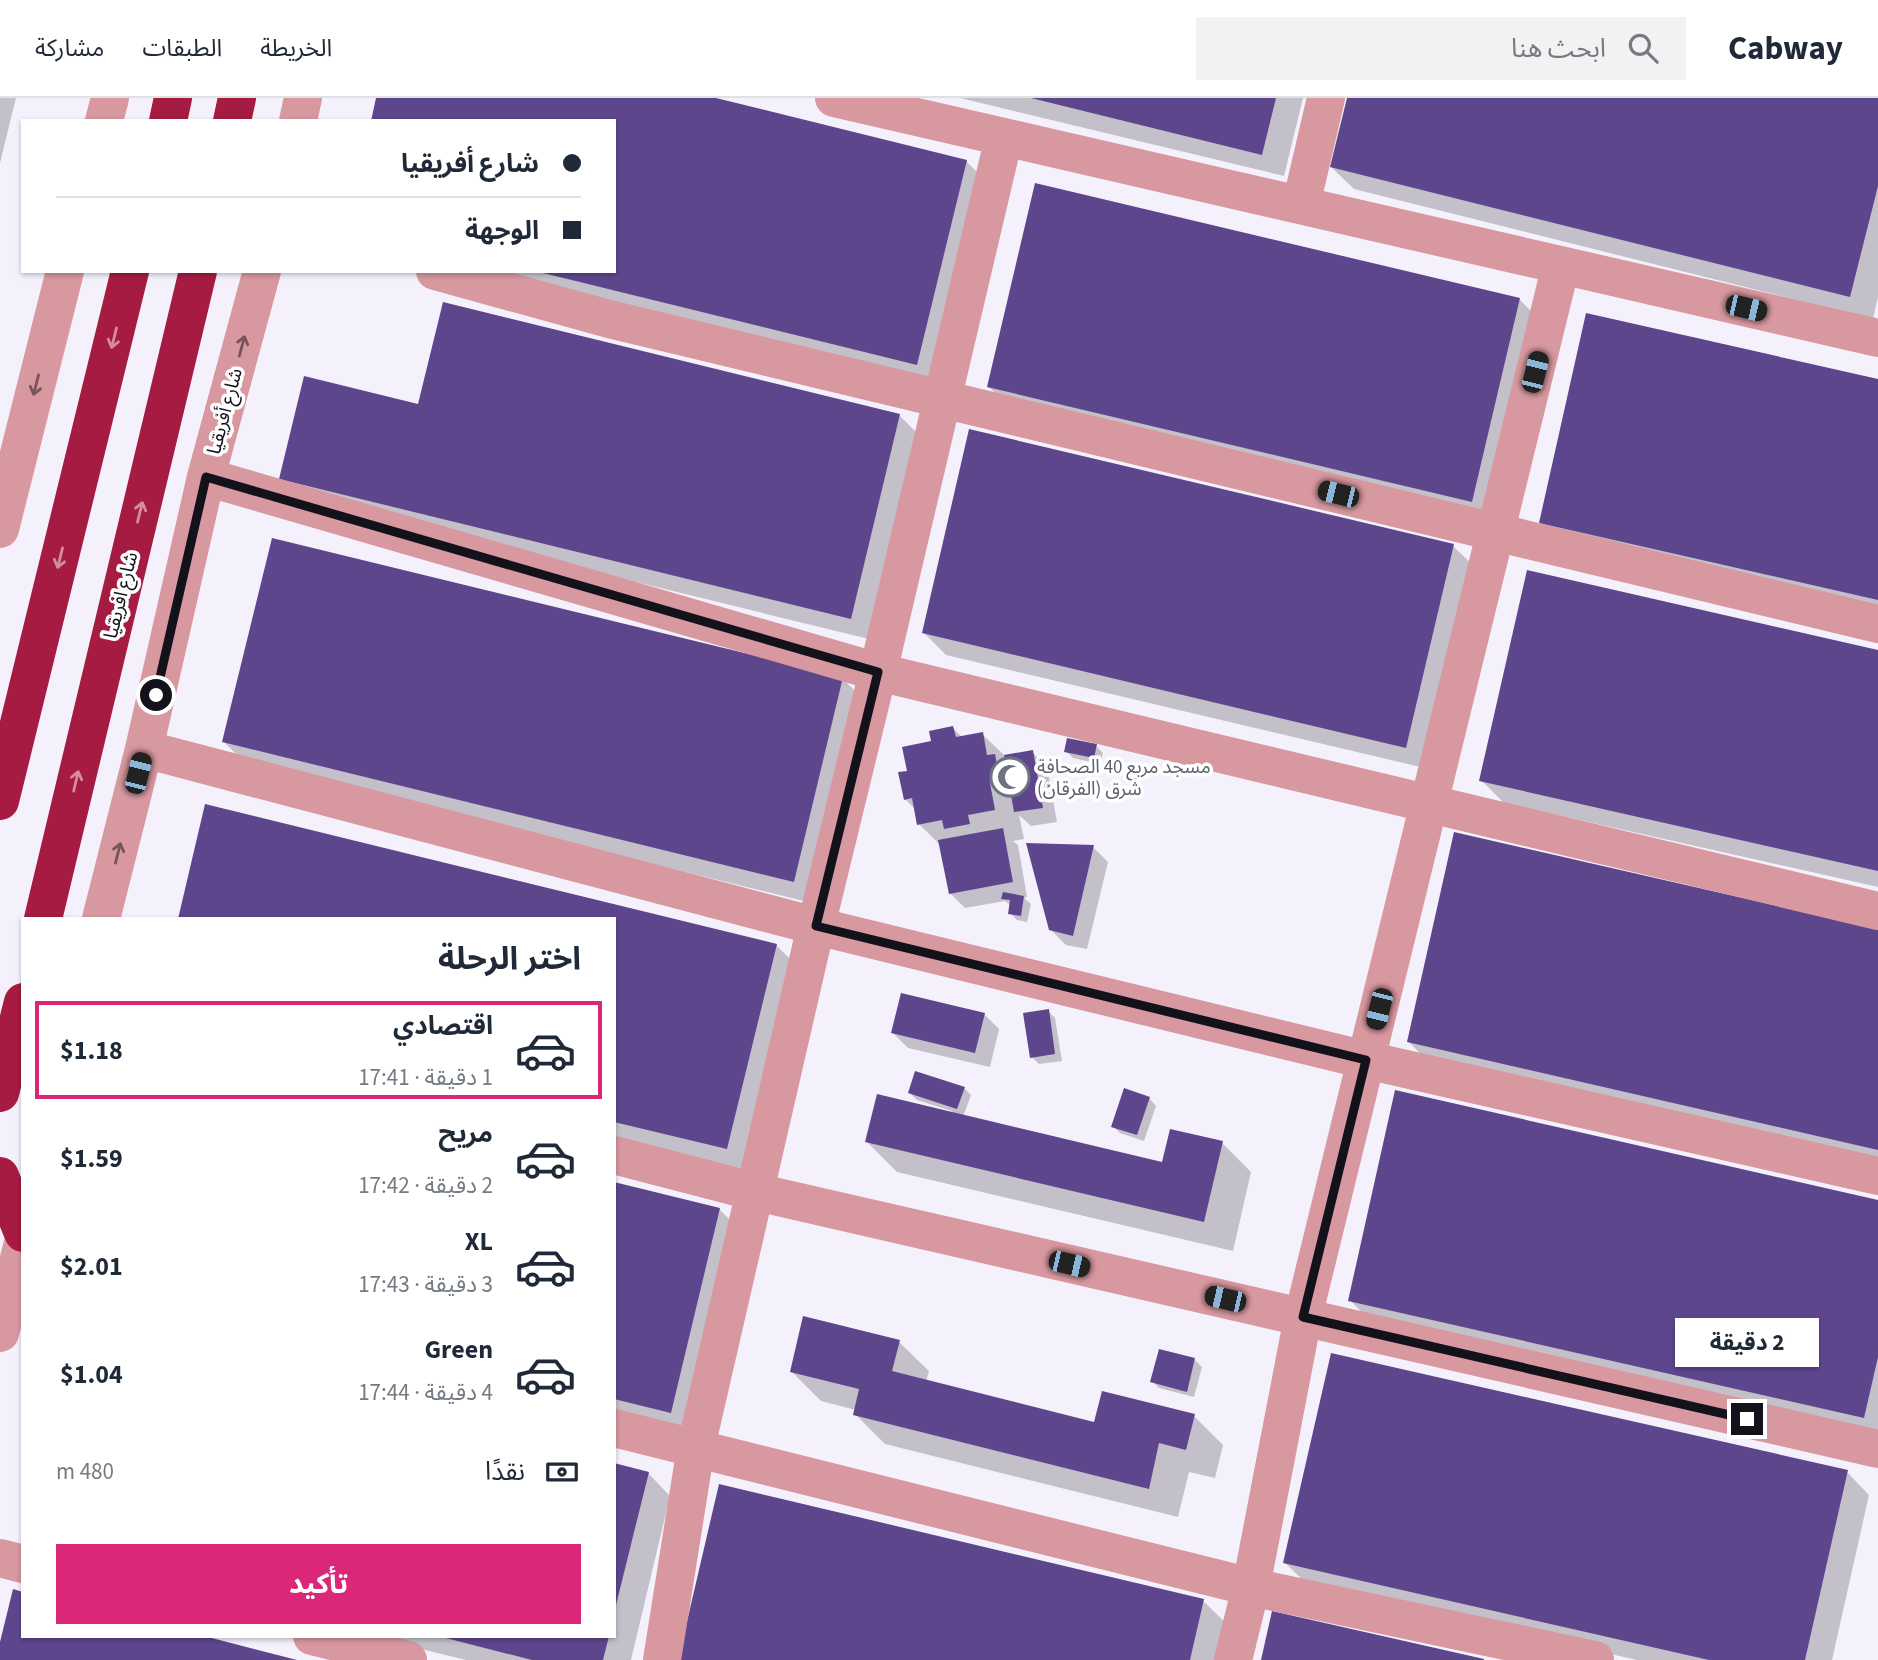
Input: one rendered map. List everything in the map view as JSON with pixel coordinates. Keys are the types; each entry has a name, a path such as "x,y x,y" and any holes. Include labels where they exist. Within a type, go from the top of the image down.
{"highway":[{"path":"168,119 173,98"},
{"path":"232,119 237,98"},
{"path":"0,801 131,273"},
{"name":"شارع افريقيا","path":"43,917 198,273"},
{"path":"0,697 17,734"},
{"path":"0,1093 21,1010"},
{"path":"0,1176 21,1228"}],"street":[{"path":"105,119 110,98"},
{"path":"298,119 303,98"},
{"path":"834,98 1878,338"},
{"path":"1301,205 1326,98"},
{"path":"662,1660 696,1447 816,926 1004,137"},
{"path":"1233,1660 1251,1587 1303,1317 1561,265"},
{"path":"0,529 64,273"},
{"name":"شارع أفريقيا","path":"102,917 144,749 206,477 261,273"},
{"path":"442,273 609,319 1878,624"},
{"path":"206,477 878,672 1878,911"},
{"path":"144,749 816,926 1366,1060 1878,1176"},
{"path":"616,1156 756,1192 1878,1449"},
{"path":"0,1333 18,1286 21,1260"},
{"path":"616,1428 1251,1587 1595,1660"},
{"path":"0,1558 21,1563"},
{"path":"320,1638 408,1660"}],"building":[{"path":"376,98 716,98 967,160 917,365 543,273 616,273 616,119 371,119"},
{"path":"1031,98 1276,98 1262,155"},
{"path":"1347,98 1878,98 1878,186 1850,297 1330,167"},
{"path":"1035,183 1520,298 1472,502 987,387"},
{"path":"443,302 900,414 851,619 279,479 304,376 418,404"},
{"path":"1586,313 1878,379 1878,600 1539,523"},
{"path":"969,429 1454,544 1406,748 922,633"},
{"path":"272,538 843,677 794,882 222,742"},
{"path":"1527,570 1878,650 1878,871 1479,781"},
{"path":"953,726 956,737 983,732 987,755 995,754 1000,781 990,783 995,810 968,815 970,824 944,829 942,820 917,825 912,798 904,800 898,772 907,771 902,747 931,741 929,731"},
{"path":"1067,738 1097,744 1094,758 1064,752"},
{"path":"1033,750 1043,808 1014,812 1004,755"},
{"path":"205,804 777,944 727,1149 616,1122 616,917 178,917"},
{"path":"1003,828 1013,882 949,894 938,840"},
{"path":"1454,832 1878,929 1878,1150 1407,1042"},
{"path":"1026,843 1094,845 1073,936 1049,930"},
{"path":"1003,892 1024,896 1021,916 1008,914 1010,900 1001,899"},
{"path":"901,993 985,1013 975,1053 891,1033"},
{"path":"1049,1009 1055,1054 1030,1058 1023,1013"},
{"path":"915,1071 965,1087 957,1109 908,1093"},
{"path":"1124,1088 1150,1097 1137,1135 1111,1127"},
{"path":"1395,1090 1878,1200 1878,1357 1864,1418 1348,1301"},
{"path":"877,1094 1162,1162 1170,1129 1223,1141 1204,1222 865,1142"},
{"path":"616,1182 720,1208 671,1413 616,1399"},
{"path":"803,1316 900,1340 892,1371 1094,1422 1102,1391 1195,1414 1186,1450 1159,1443 1149,1489 853,1415 859,1389 790,1372"},
{"path":"1159,1349 1195,1358 1187,1392 1150,1382"},
{"path":"1331,1353 1848,1470 1805,1660 1709,1660 1283,1563"},
{"path":"616,1464 649,1472 616,1605"},
{"path":"719,1484 1204,1599 1190,1660 678,1660"},
{"path":"13,1589 21,1591 21,1638 212,1638 297,1660 0,1660 0,1642"},
{"path":"1272,1611 1484,1659 1484,1660 1261,1660"},
{"path":"446,1638 608,1638 603,1660 532,1660"}],"place":[{"name":"مسجد مربع 40 الصحافة شرق (الفرقان)","path":"1010,777"}],"route":[{"path":"156,695 206,477 878,672 816,926 1366,1060 1303,1317 1747,1419"}]}
